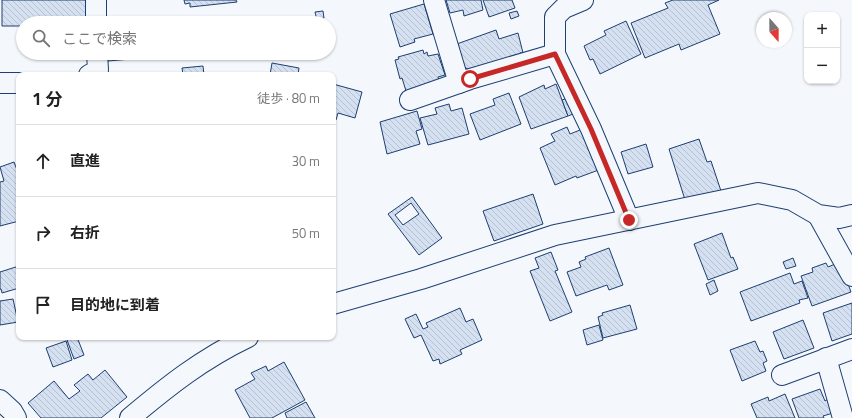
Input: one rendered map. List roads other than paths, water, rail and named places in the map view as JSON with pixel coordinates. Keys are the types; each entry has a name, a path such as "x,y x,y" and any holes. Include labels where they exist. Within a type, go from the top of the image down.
{"street":[{"path":"96,0 96,16"},
{"path":"434,0 459,83"},
{"path":"584,0 564,8 555,17 555,54 591,129 629,220"},
{"path":"410,100 459,83 555,54"},
{"path":"94,72 98,70 97,60"},
{"path":"0,83 16,83"},
{"path":"336,303 421,279 556,235 758,193 792,200 818,215 839,218 852,216"},
{"path":"818,215 852,276"},
{"path":"130,418 192,369 222,350 242,340"},
{"path":"782,375 852,349"},
{"path":"826,358 843,418"},
{"path":"0,400 12,411 16,418"}]}
